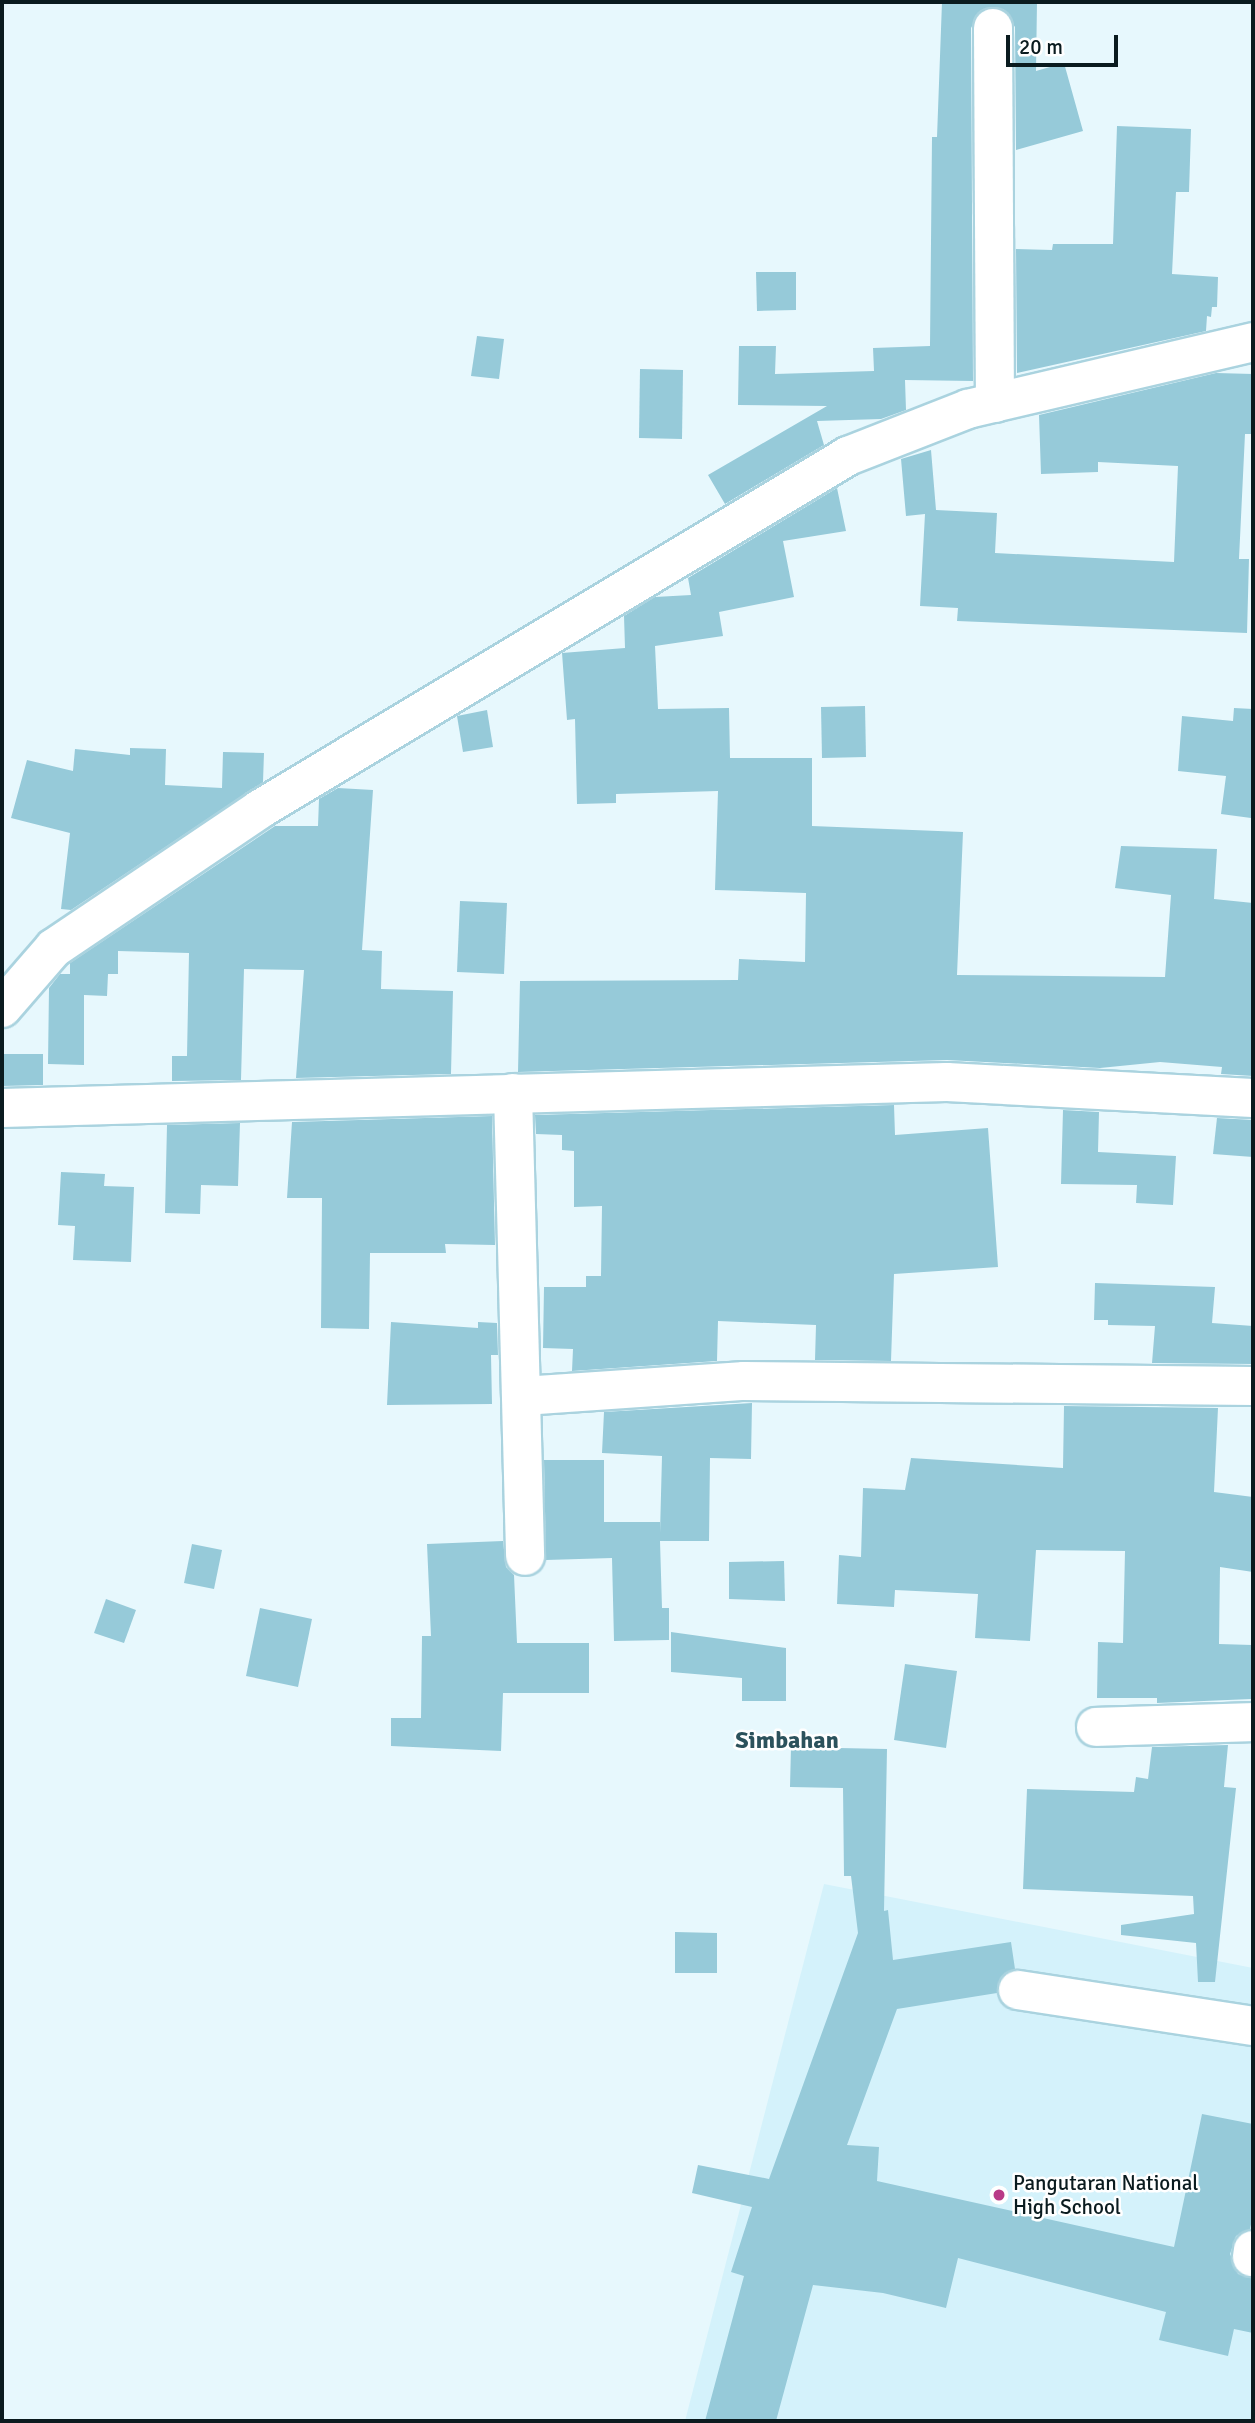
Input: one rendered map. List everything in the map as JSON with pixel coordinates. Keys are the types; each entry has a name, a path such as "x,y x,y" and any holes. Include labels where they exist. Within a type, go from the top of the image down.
{"street":[{"path":"993,28 995,403"},
{"path":"2,1009 54,948 260,809 848,456 995,403 1253,342"},
{"path":"2,1108 947,1082 1253,1098"},
{"path":"513,1093 523,1396 525,1556"},
{"path":"523,1396 744,1381 1253,1387"},
{"path":"1096,1727 1253,1723"},
{"path":"1018,1990 1253,2025"}],"shaded area":[{"name":"Pangutaran National High School","path":"824,1884 1253,1968 1253,2421 685,2421"}],"building":[{"path":"942,2 1037,2 1036,71 1064,63 1083,131 1016,150 1015,27 1003,9 981,10 971,28 973,381 905,380 906,410 881,419 817,421 824,445 725,504 708,475 827,406 738,405 739,346 776,346 775,374 874,371 873,348 930,346 932,137 937,137"},
{"path":"1117,126 1191,129 1189,192 1176,192 1172,274 1218,277 1217,307 1212,307 1211,317 1207,316 1206,331 1017,373 1016,249 1052,250 1053,244 1113,244"},
{"path":"756,272 796,272 796,310 757,311"},
{"path":"477,336 504,339 499,379 471,376"},
{"path":"640,369 683,370 682,439 639,438"},
{"path":"1216,373 1253,374 1253,434 1245,434 1239,559 1249,559 1247,633 957,621 958,608 920,606 925,514 906,516 901,459 931,450 936,510 997,513 995,553 1174,562 1178,466 1098,462 1098,472 1041,474 1039,415"},
{"path":"837,488 846,531 783,541 794,597 719,612 723,636 655,646 658,709 729,708 730,758 812,758 812,826 963,832 957,975 1165,977 1171,895 1115,888 1121,846 1217,849 1214,899 1253,903 1253,1076 1221,1074 1222,1067 1160,1062 1100,1068 947,1060 518,1072 520,981 738,980 739,959 805,962 806,893 715,890 718,791 616,794 616,803 577,804 575,719 567,720 562,653 625,648 624,616 655,597 691,595 688,578"},
{"path":"865,706 866,757 822,758 821,707"},
{"path":"1234,708 1253,709 1251,818 1221,814 1226,776 1178,771 1182,716 1233,721"},
{"path":"487,710 493,747 463,752 457,716"},
{"path":"130,748 166,749 165,785 222,788 223,752 264,753 263,782 71,910 61,909 70,833 11,818 27,760 73,771 75,749 130,755"},
{"path":"338,788 373,790 362,950 382,951 381,989 453,991 451,1074 296,1078 304,970 244,969 241,1080 172,1081 172,1056 187,1056 189,953 118,951 118,974 108,974 107,996 84,995 84,1065 48,1064 49,988 60,974 70,974 70,963 275,826 318,826 319,799"},
{"path":"460,901 507,903 504,974 457,972"},
{"path":"2,1054 43,1054 43,1085 2,1086"},
{"path":"894,1105 895,1135 988,1128 998,1267 894,1274 891,1361 815,1360 816,1325 718,1321 717,1361 572,1371 573,1349 543,1348 544,1287 586,1287 586,1276 601,1276 602,1206 574,1207 574,1151 562,1150 562,1135 536,1134 535,1115"},
{"path":"1063,1110 1099,1112 1098,1152 1176,1156 1173,1205 1136,1203 1137,1185 1061,1184"},
{"path":"492,1116 495,1245 445,1244 446,1253 370,1253 369,1329 321,1328 322,1198 287,1198 292,1122"},
{"path":"1217,1118 1253,1120 1253,1157 1213,1154"},
{"path":"240,1123 238,1186 201,1185 200,1214 165,1213 167,1125"},
{"path":"61,1172 105,1174 104,1186 134,1187 131,1262 73,1260 75,1226 58,1225"},
{"path":"1095,1283 1215,1287 1212,1323 1253,1326 1253,1364 1152,1363 1155,1326 1108,1325 1108,1320 1094,1320"},
{"path":"391,1322 478,1328 478,1322 497,1323 498,1355 491,1355 492,1404 387,1405"},
{"path":"752,1403 751,1459 710,1458 709,1541 660,1541 662,1608 669,1608 669,1640 614,1641 612,1558 546,1560 544,1460 604,1460 604,1522 660,1522 660,1533 662,1456 602,1453 604,1412"},
{"path":"1064,1406 1218,1408 1214,1492 1253,1497 1253,1572 1220,1567 1219,1644 1252,1645 1251,1699 1157,1703 1157,1698 1097,1698 1098,1642 1123,1643 1125,1551 1036,1550 1030,1641 975,1638 978,1594 895,1590 894,1607 837,1604 839,1555 861,1557 863,1488 905,1490 911,1458 1063,1468"},
{"path":"503,1541 506,1567 514,1575 517,1643 589,1643 589,1693 503,1693 501,1751 391,1746 391,1718 421,1718 422,1636 431,1636 427,1544"},
{"path":"192,1544 222,1550 214,1589 184,1583"},
{"path":"784,1561 785,1601 729,1599 729,1562"},
{"path":"106,1599 136,1610 124,1643 94,1633"},
{"path":"260,1608 312,1619 298,1687 246,1676"},
{"path":"671,1632 786,1648 786,1701 742,1701 742,1678 671,1672"},
{"path":"905,1664 957,1671 946,1748 894,1740"},
{"path":"1228,1745 1224,1787 1236,1788 1215,1982 1198,1982 1196,1943 1121,1935 1121,1925 1194,1914 1193,1896 1023,1889 1027,1789 1134,1792 1136,1777 1148,1779 1152,1747"},
{"path":"791,1747 887,1749 884,1911 888,1910 893,1960 1011,1942 1015,1969 1001,1977 997,1993 897,2009 847,2145 879,2147 877,2181 1174,2247 1202,2114 1253,2124 1253,2215 1250,2229 1236,2236 1230,2254 1238,2274 1253,2278 1253,2333 1234,2329 1228,2356 1159,2340 1166,2312 958,2258 946,2308 883,2293 813,2285 776,2421 705,2421 744,2276 731,2272 752,2207 692,2193 698,2165 769,2179 858,1933 851,1876 844,1876 843,1788 790,1787"},
{"path":"675,1932 717,1933 717,1973 675,1973"}],"place":[{"name":"Pangutaran National High School","path":"999,2195"}],"district":[{"name":"Simbahan","path":"787,1741"}]}
